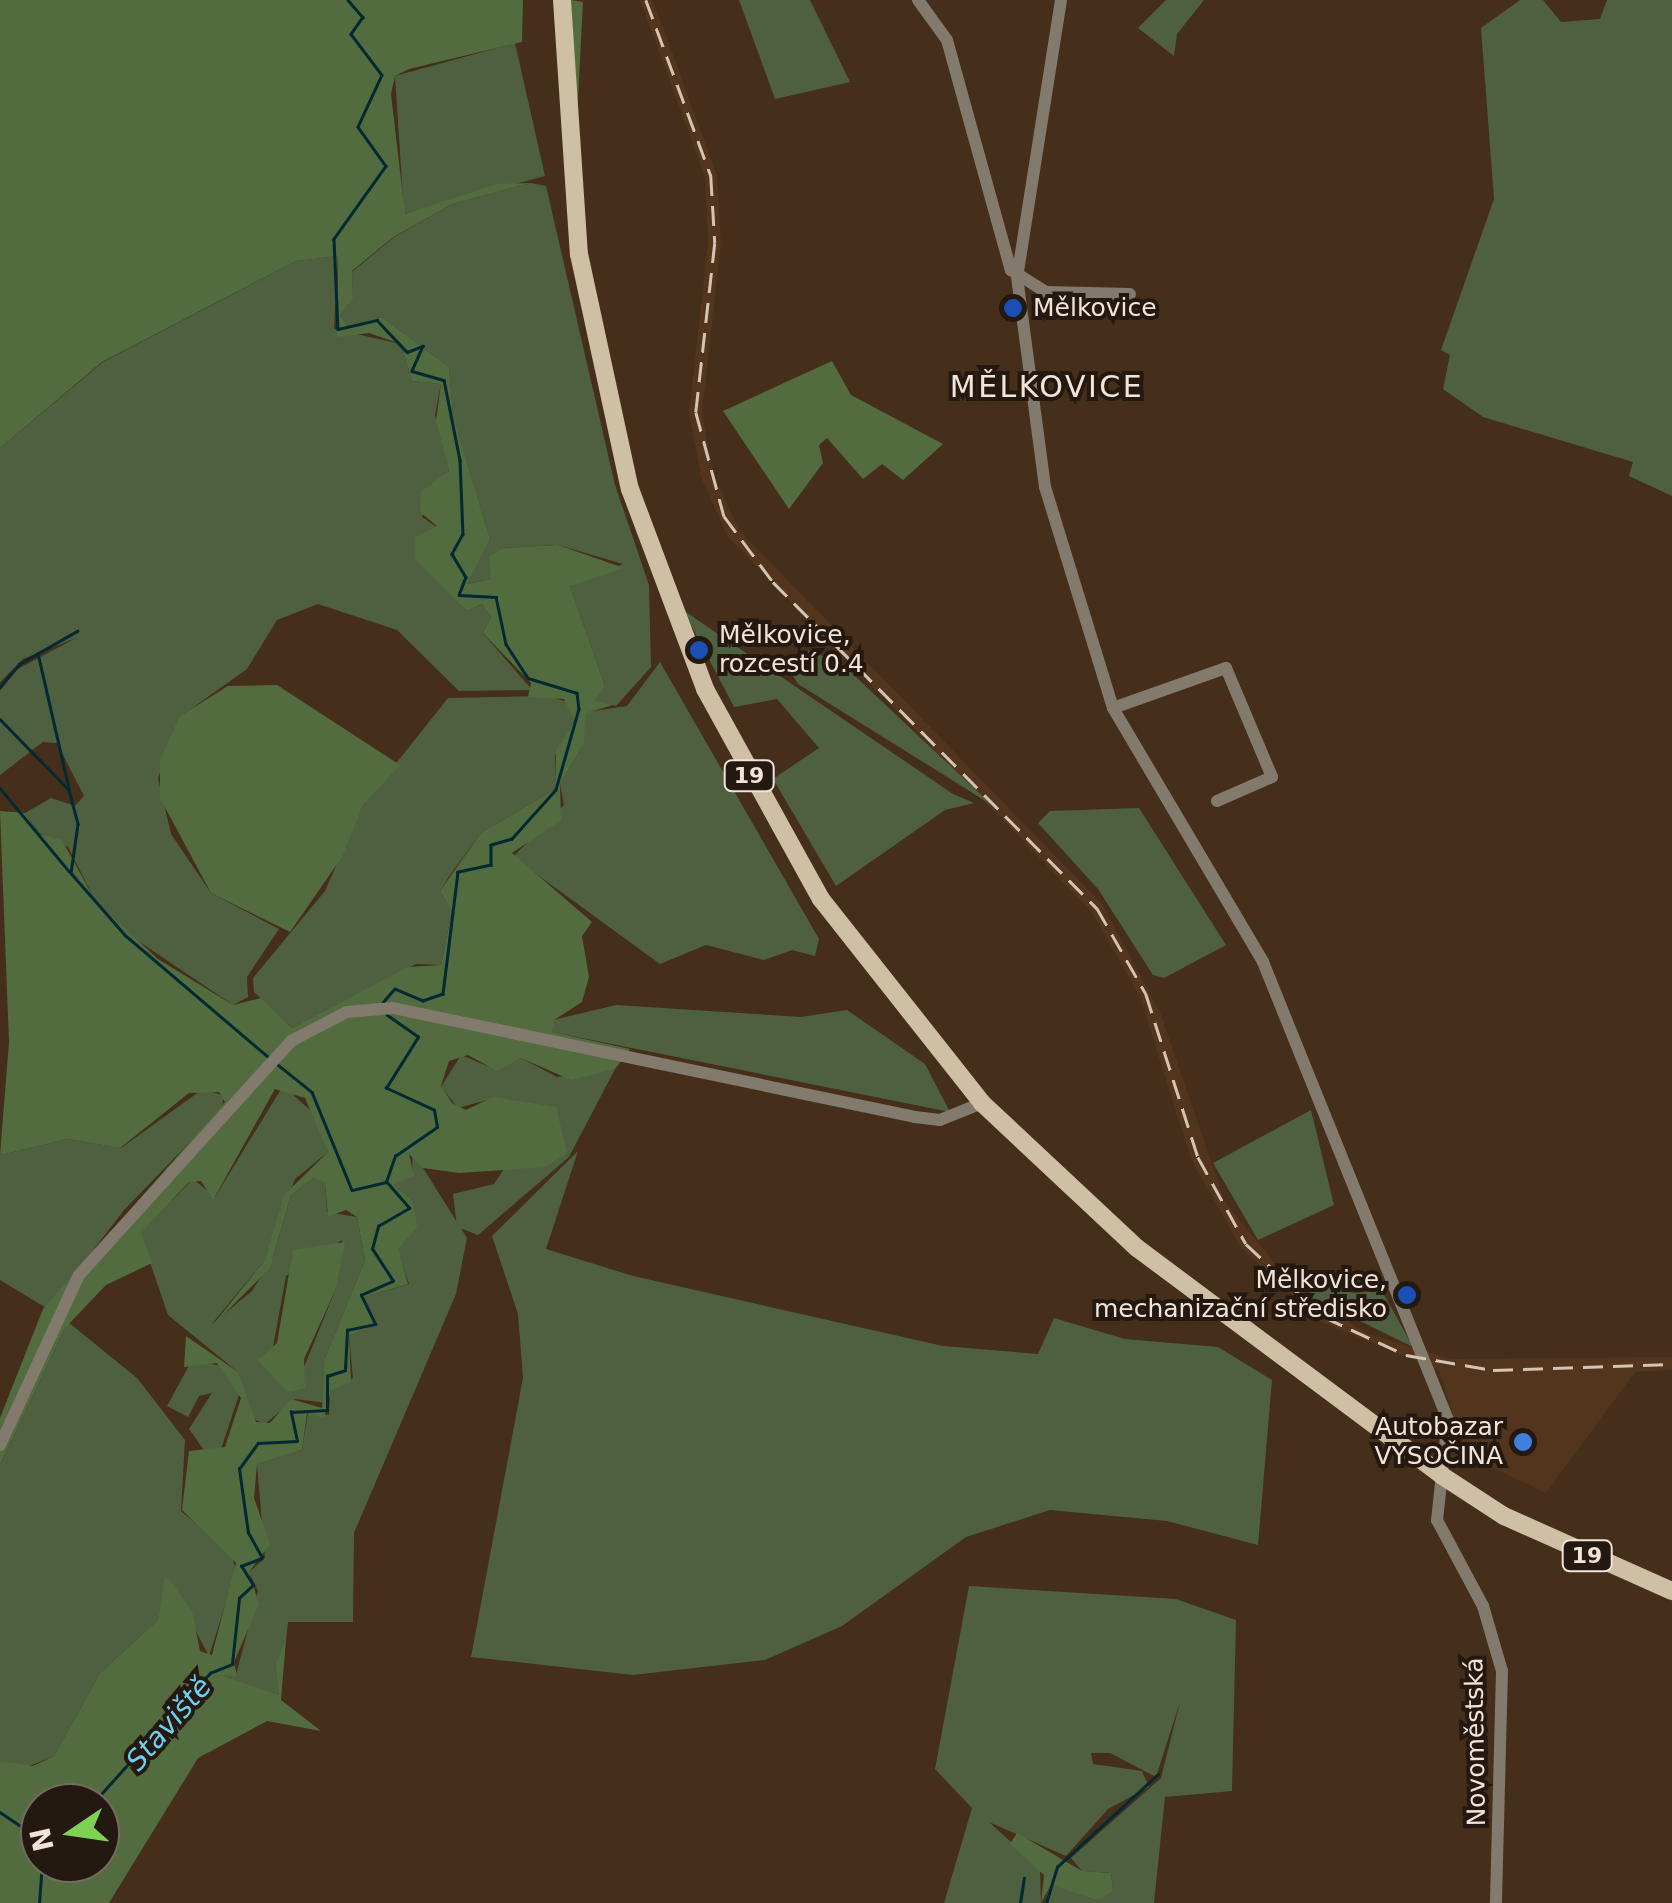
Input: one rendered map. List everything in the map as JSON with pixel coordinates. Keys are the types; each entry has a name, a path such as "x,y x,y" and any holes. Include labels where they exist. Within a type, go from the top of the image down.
{"main road":[{"name":"19","path":"562,0 571,183 590,327 669,604 756,791 821,899 982,1103 1137,1248 1441,1476 1524,1526 1672,1591"}],"street":[{"path":"918,0 948,40 1017,277 1046,292 1130,294"},
{"path":"1017,277 1061,0"},
{"name":"Novoměstská","path":"1017,277 1046,487 1114,708 1264,962 1300,1042 1448,1419 1437,1520 1483,1606 1502,1671 1496,1903"},
{"path":"1114,708 1226,668 1272,777 1217,801"},
{"path":"0,1444 79,1275 291,1040 348,1012 392,1008 915,1117 940,1120 982,1103"}],"shaded area":[{"path":"640,0 653,0 717,175 721,243 702,412 713,473 739,530 1102,904 1160,1012 1225,1202 1293,1285 1366,1333 1451,1359 1672,1357 1672,1370 1635,1372 1546,1493 1466,1455 1439,1370 1321,1322 1241,1248 1191,1159 1140,997 1092,912 728,537 701,477 689,413 708,243 705,177"}],"green space":[{"path":"0,0 523,0 522,42 409,69 395,76 391,94 405,214 497,184 531,183 452,204 392,238 352,271 353,298 340,315 349,328 382,317 449,367 453,416 490,539 467,584 491,579 489,557 503,548 558,545 624,568 570,586 605,686 595,700 613,705 586,713 584,743 560,784 561,820 512,853 592,922 582,936 589,977 582,1002 554,1020 552,1032 630,1049 615,1069 571,1080 521,1058 497,1071 468,1055 449,1061 441,1086 452,1103 466,1110 493,1097 556,1107 567,1153 545,1167 459,1173 423,1168 409,1154 414,1176 394,1185 413,1201 417,1227 398,1249 408,1284 365,1297 376,1325 349,1336 351,1382 331,1390 324,1418 307,1413 302,1450 257,1464 254,1498 270,1544 249,1572 259,1604 234,1662 237,1676 219,1675 279,1695 276,1665 286,1639 281,1700 321,1731 267,1721 198,1758 109,1903 0,1903 0,1761 33,1766 54,1756 100,1673 158,1620 165,1574 192,1611 200,1651 212,1655 236,1563 182,1510 189,1451 225,1447 241,1398 217,1363 184,1367 186,1336 238,1372 256,1422 270,1423 291,1399 322,1408 325,1358 365,1260 357,1217 346,1210 328,1217 325,1183 314,1178 291,1195 270,1268 212,1326 265,1260 284,1195 328,1152 305,1098 275,1089 213,1200 201,1181 189,1182 141,1233 152,1263 106,1285 65,1328 0,1465 0,1418 43,1309 225,1102 219,1092 189,1093 120,1148 68,1139 0,1155 9,1042 0,811 25,813 39,834 62,840 96,902 158,959 233,1005 261,998 292,1028 408,967 441,965 452,911 440,891 481,833 555,789 556,750 575,721 564,699 528,697 531,683 483,633 491,617 482,604 467,611 415,559 415,537 437,526 420,512 421,492 449,471 436,421 441,384 412,381 401,344 369,333 337,337 338,256 296,261 102,362 0,448"},
{"path":"571,0 583,2 576,137"},
{"path":"739,0 810,0 850,82 775,99"},
{"path":"1166,0 1204,0 1177,34 1174,56 1138,28"},
{"path":"1520,0 1543,0 1561,22 1600,19 1607,0 1672,0 1672,496 1629,476 1633,462 1483,417 1443,389 1450,355 1441,350 1494,199 1481,28"},
{"path":"515,43 545,176 404,214 395,76"},
{"path":"531,183 546,186 615,485 649,585 651,667 616,706 594,700 605,686 570,586 623,564 558,545 502,548 491,579 466,584 490,539 453,417 449,367 382,317 349,328 340,315 353,297 352,272 393,238 452,204"},
{"path":"338,256 334,329 401,344 412,381 441,384 435,415 449,471 422,517 437,527 427,531 425,566 467,611 482,604 491,617 483,633 532,690 459,691 397,630 318,604 277,620 247,669 181,716 158,778 171,834 211,893 279,929 247,977 248,997 233,1005 131,936 96,902 68,847 39,833 25,813 51,798 75,806 84,796 57,743 43,742 0,775 0,691 16,670 76,638 23,659 0,682 0,448 103,362 296,261"},
{"path":"832,361 851,395 943,444 903,480 882,464 863,479 827,438 819,445 823,463 789,509 723,411"},
{"path":"683,610 953,794 974,803 945,810 836,886 773,779 819,748 777,699 734,707"},
{"path":"807,650 840,662 992,805 798,684 784,662"},
{"path":"660,662 819,939 815,956 792,950 764,960 706,945 660,964 513,857 564,805 560,784 581,748 586,712 627,706"},
{"path":"277,685 400,765 363,805 342,857 290,932 211,893 160,798 160,760 180,716 228,686"},
{"path":"546,696 568,702 575,721 555,756 555,789 481,833 450,875 440,891 452,911 441,965 416,964 292,1028 254,992 253,978 325,891 363,805 448,698"},
{"path":"1139,808 1226,945 1164,978 1153,975 1098,889 1038,823 1050,811"},
{"path":"616,1005 801,1017 847,1010 925,1064 950,1112 552,1032 553,1020"},
{"path":"461,1055 497,1070 521,1058 557,1077 615,1069 569,1157 478,1235 457,1227 453,1194 494,1184 506,1166 545,1167 556,1108 487,1100 458,1108 441,1087"},
{"path":"283,1086 319,1118 328,1152 295,1179 265,1260 211,1325 252,1291 273,1258 291,1195 314,1178 325,1183 327,1212 357,1217 365,1260 325,1358 327,1403 295,1399 265,1424 249,1417 238,1372 168,1315 140,1233 193,1179 215,1197","holes":["342,1240 335,1291 300,1377 273,1347 286,1276"]},
{"path":"203,1089 224,1096 221,1110 124,1210 48,1309 0,1280 0,1155 68,1139 121,1148"},
{"path":"1311,1110 1334,1205 1258,1240 1213,1163"},
{"path":"578,1151 546,1249 633,1276 943,1346 1038,1354 1054,1318 1125,1339 1218,1347 1272,1380 1258,1545 1167,1521 1050,1510 966,1537 842,1626 765,1660 633,1675 471,1657 523,1378 518,1314 492,1236"},
{"path":"413,1152 467,1238 456,1294 354,1533 353,1622 288,1622 280,1695 250,1690 219,1675 236,1675 258,1591 249,1572 265,1558 257,1464 302,1450 308,1412 329,1415 330,1390 353,1378 349,1336 376,1325 365,1297 409,1284 397,1250 415,1219 413,1201 394,1185 412,1170"},
{"path":"345,1242 335,1291 304,1359 305,1388 287,1392 258,1360 277,1343 293,1250"},
{"path":"1340,1273 1352,1293 1382,1291 1413,1347 1307,1295"},
{"path":"68,1322 137,1378 185,1440 181,1511 231,1553 236,1571 209,1656 166,1575 158,1620 100,1673 54,1756 27,1767 0,1761 0,1465"},
{"path":"192,1360 222,1366 240,1392 221,1449 204,1450 189,1429 212,1393 199,1396 188,1417 167,1406"},
{"path":"969,1586 1176,1599 1236,1620 1232,1791 1165,1797 1154,1903 1045,1903 1050,1885 1113,1891 1111,1873 1082,1871 1071,1858 1161,1778 1180,1702 1156,1777 1110,1753 1091,1753 1093,1764 1142,1771 1149,1787 1108,1809 1066,1856 989,1822 1040,1868 1041,1903 944,1903 972,1808 935,1769"},
{"path":"1017,1833 1082,1871 1111,1873 1113,1891 1098,1900 1051,1885 1041,1903 1044,1875 1010,1844"}],"waterway":[{"name":"Staviště","path":"348,0 363,17 351,34 382,75 358,127 386,166 334,239 338,329 377,320 407,352 423,346 412,371 444,380 460,460 463,534 452,554 466,577 459,595 496,597 506,644 528,678 577,693 579,709 556,790 512,839 491,845 491,865 458,872 443,994 423,1001 395,989 383,1003"},
{"path":"0,687 19,664 77,631"},
{"path":"38,653 69,788"},
{"path":"0,719 69,790 78,824 71,873 125,935 267,1056"},
{"path":"0,788 69,871"},
{"name":"Staviště","path":"111,1783 210,1673 232,1664 239,1598 253,1585 241,1566 262,1558 248,1533 239,1469 258,1443 297,1441 291,1412 327,1410 327,1376 345,1370 347,1330 375,1324 361,1295 393,1281 372,1249 378,1226 409,1208 386,1182 395,1156 437,1127 434,1110 386,1088 418,1037 387,1015"},
{"path":"277,1064 312,1092 352,1190 386,1182"},
{"path":"1046,1903 1057,1867 1158,1774"},
{"path":"0,1812 20,1826"},
{"path":"1020,1903 1024,1878"},
{"name":"Staviště","path":"39,1903 40,1883"}],"railway":[{"path":"646,0 711,176 715,243 696,412 724,516 773,582 1097,908 1146,994 1198,1157 1246,1244 1324,1317 1406,1355 1493,1370 1672,1364"}],"place":[{"name":"Mělkovice","path":"1013,308"},
{"name":"Mělkovice, rozcestí 0.4","path":"699,650"},
{"name":"Mělkovice, mechanizační středisko","path":"1407,1295"},
{"name":"Autobazar VYSOČINA","path":"1523,1442"}],"district":[{"name":"MĚLKOVICE","path":"1047,387"}]}
